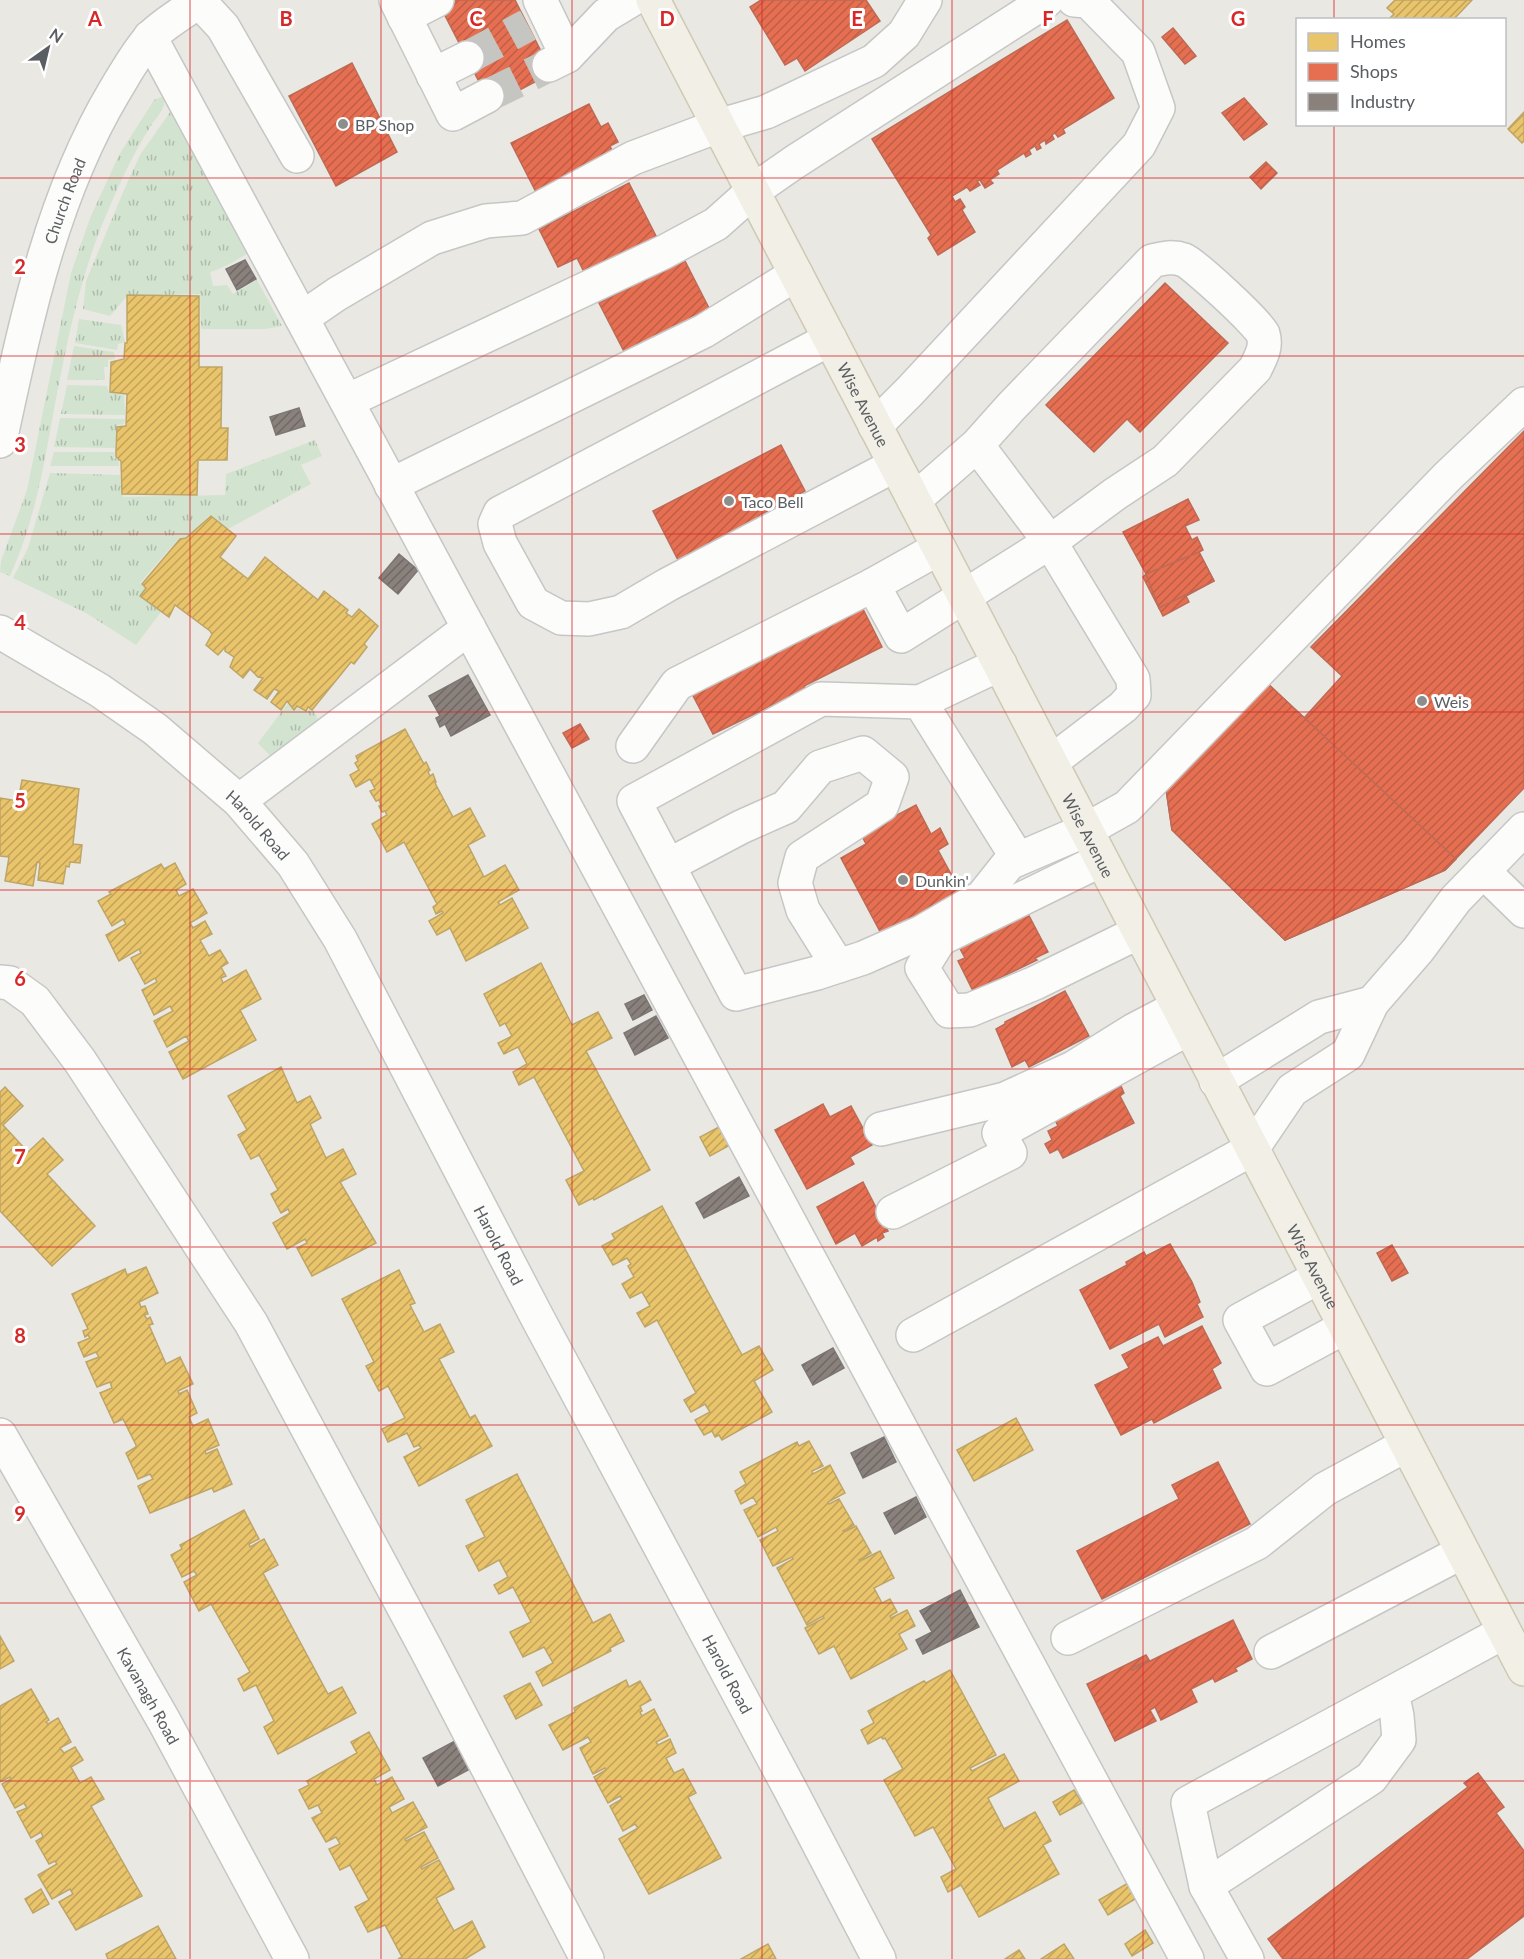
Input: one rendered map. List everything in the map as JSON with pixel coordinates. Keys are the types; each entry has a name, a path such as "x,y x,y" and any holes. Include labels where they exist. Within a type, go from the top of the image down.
{"main road":[{"name":"Wise Avenue","path":"653,0 1524,1669"}],"street":[{"path":"199,0 223,27 297,156"},
{"name":"Church Road","path":"0,441 7,372 74,170 102,111 129,66 150,37 199,0"},
{"path":"437,0 400,9 453,114 487,96"},
{"path":"538,14 558,61 606,15 632,0"},
{"path":"302,318 337,294 432,238 486,221 522,218 633,158 718,126 766,112 874,61 904,34 925,0"},
{"path":"347,401 664,252 716,224 753,191 793,163 1047,0"},
{"path":"875,426 1139,145 1158,108 1138,52 1088,1 1074,0"},
{"path":"150,37 1186,1959"},
{"path":"433,75 467,58"},
{"path":"873,585 901,636 1050,542 1114,494 1165,461 1255,369 1265,350 1262,332 1243,311 1186,261 1168,256 1152,261 977,445 914,500"},
{"path":"391,485 704,331 796,274"},
{"path":"830,339 500,513 495,524 500,543 533,603 561,618 589,619 621,612 896,465"},
{"path":"1000,664 920,702 821,699 634,801 736,994 863,958 922,932 982,897 1009,863 1086,830 1127,807 1448,476 1524,404"},
{"path":"977,445 1050,542 1133,679 1134,694 1123,707 1051,762"},
{"path":"633,746 677,684 873,585 939,548"},
{"path":"239,801 469,628"},
{"name":"Harold Road","path":"0,632 99,690 146,722 239,801 293,864 340,939 537,1317 879,1959"},
{"path":"920,702 1018,859"},
{"path":"669,866 741,827 786,807 820,767 863,753 892,777 882,805 801,857 795,883 803,910 838,966"},
{"path":"913,1335 1252,1149 1292,1090 1348,1054 1372,1003 1418,950 1456,898 1524,829"},
{"path":"1101,860 940,939 922,968 949,1011 970,1010 1035,983 1139,932"},
{"path":"1483,871 1524,911"},
{"path":"0,982 10,982 35,1001 80,1061 251,1323 426,1649 587,1959"},
{"path":"1216,1081 1319,1017 1372,1003"},
{"path":"881,1129 1005,1099 1073,1068 1134,1030 1184,1018"},
{"path":"893,1212 1010,1153 999,1132 1184,1018"},
{"path":"1319,1277 1240,1320 1267,1369 1345,1327"},
{"name":"Kavanagh Road","path":"0,1436 164,1721 292,1959"},
{"path":"1068,1638 1257,1543 1325,1489 1406,1445"},
{"path":"1271,1652 1462,1552"},
{"path":"1247,1959 1206,1886 1188,1803 1504,1632"},
{"path":"1206,1886 1371,1778 1399,1740 1392,1693"}],"green space":[{"path":"164,96 163,108 129,164 90,258 70,329 35,502 18,558 10,576 0,572 1,561 27,490 71,273 90,218 119,155 154,100"},
{"path":"175,105 254,250 210,272 213,286 227,285 233,294 257,280 282,326 266,329 201,329 200,294 127,296 110,316 83,309 86,281 124,190 140,155"},
{"path":"79,319 121,325 125,342 118,344 117,350 75,343"},
{"path":"74,346 114,352 115,359 108,360 108,367 104,367 105,380 67,380"},
{"path":"67,385 107,386 109,392 124,395 125,415 61,414"},
{"path":"60,418 125,419 124,424 117,425 115,448 54,447"},
{"path":"315,440 322,456 301,465 311,484 228,529 210,515 187,537 179,538 140,583 146,588 139,596 161,612 136,645 86,613 13,578 28,548 50,473 120,475 123,497 225,495 226,474"},
{"path":"54,452 115,452 114,458 119,459 119,466 50,466"},
{"path":"288,703 294,711 297,708 306,712 309,709 313,710 320,723 274,760 258,743"}],"building: Homes":[{"path":"1395,0 1472,0 1455,18 1390,18 1394,14 1387,8"},
{"path":"1524,112 1524,141 1522,143 1508,129"},
{"path":"127,295 199,296 199,367 222,367 221,428 228,428 227,460 198,460 197,495 122,494 121,461 116,457 117,427 126,426 127,394 110,392 111,362 124,359 125,343 127,343"},
{"path":"211,516 236,536 220,557 248,579 265,557 318,600 324,591 348,610 346,613 352,617 359,609 378,626 364,644 367,647 354,664 351,662 312,710 308,707 306,711 297,706 294,710 287,701 281,710 271,702 279,691 274,689 267,699 254,690 263,678 258,677 250,669 243,678 230,667 234,657 225,651 225,647 218,655 206,645 212,634 210,631 175,605 169,617 140,596 146,588 142,584 180,539 186,538"},
{"path":"405,729 424,764 426,762 430,776 433,774 435,783 453,817 470,808 485,836 468,845 484,877 505,865 519,890 498,902 500,905 512,898 528,928 466,961 450,928 437,935 429,921 443,913 442,911 436,914 433,907 437,904 404,842 387,852 372,824 387,815 385,811 382,812 379,800 376,801 370,791 375,789 370,779 356,787 350,775 359,770 355,763 358,761 356,756"},
{"path":"22,780 79,789 73,844 82,845 80,863 70,862 69,867 66,866 63,884 38,880 40,863 37,862 33,886 5,881 9,857 0,856 0,798 18,801"},
{"path":"175,863 186,884 176,890 179,896 193,889 207,913 190,923 193,928 205,921 212,934 200,940 209,956 220,950 228,963 221,967 226,976 221,978 223,983 246,970 261,999 240,1010 256,1040 183,1079 169,1052 189,1041 186,1036 167,1047 154,1021 173,1011 170,1006 154,1015 142,990 157,982 155,978 145,984 131,958 141,953 139,949 119,961 106,935 126,924 123,919 112,926 98,901 111,894 109,892 161,864 164,869"},
{"path":"541,963 572,1025 598,1012 612,1038 586,1051 650,1170 594,1200 593,1198 579,1205 566,1180 584,1171 534,1077 519,1085 513,1072 527,1064 518,1047 504,1054 498,1043 512,1036 505,1023 500,1026 484,994"},
{"path":"281,1067 297,1103 310,1096 321,1118 310,1124 326,1158 343,1149 356,1174 340,1182 376,1243 312,1276 297,1248 307,1243 305,1239 287,1249 273,1223 290,1213 288,1209 281,1213 271,1194 278,1190 259,1155 251,1159 238,1135 247,1130 228,1096"},
{"path":"5,1087 23,1106 3,1125 28,1152 43,1138 63,1160 47,1174 95,1226 52,1266 0,1211 0,1092"},
{"path":"719,1127 730,1145 710,1156 700,1137"},
{"path":"662,1206 742,1355 759,1346 773,1370 754,1381 772,1412 722,1440 719,1435 715,1437 712,1431 704,1435 695,1420 710,1412 705,1404 691,1412 684,1400 696,1393 657,1320 645,1327 637,1313 650,1306 642,1292 630,1298 622,1284 634,1277 628,1266 631,1264 627,1258 613,1265 602,1246 615,1239 612,1234"},
{"path":"146,1267 158,1293 139,1302 141,1307 145,1306 148,1314 144,1315 147,1319 150,1317 153,1324 149,1325 166,1364 180,1357 193,1384 178,1391 179,1394 187,1390 197,1413 189,1417 193,1426 208,1419 219,1445 205,1451 206,1454 217,1449 232,1484 214,1492 212,1488 150,1513 138,1486 153,1479 150,1474 138,1479 126,1453 136,1445 123,1419 114,1423 100,1393 112,1388 110,1382 97,1387 86,1362 99,1357 96,1352 84,1357 78,1343 90,1338 88,1335 85,1337 83,1331 88,1329 72,1294 125,1269 127,1275"},
{"path":"399,1270 415,1303 410,1305 424,1332 440,1324 454,1352 439,1359 470,1418 475,1415 492,1446 419,1486 404,1457 421,1448 419,1445 414,1447 407,1433 388,1442 382,1429 405,1418 388,1386 379,1391 366,1366 374,1362 342,1299"},
{"path":"1016,1418 1033,1450 974,1481 957,1450"},
{"path":"809,1441 823,1466 812,1471 813,1474 830,1465 845,1493 828,1502 829,1504 839,1499 854,1525 843,1531 856,1526 871,1553 859,1560 880,1551 894,1578 874,1588 882,1603 890,1599 897,1612 890,1616 891,1618 907,1610 915,1626 899,1634 907,1649 851,1679 834,1646 819,1654 805,1628 824,1618 823,1616 807,1625 777,1568 793,1559 792,1557 773,1566 760,1540 778,1531 776,1527 758,1537 744,1510 757,1504 753,1497 741,1504 735,1491 746,1484 740,1472 797,1442 799,1446"},
{"path":"517,1474 593,1623 610,1614 624,1641 610,1648 611,1651 543,1686 536,1672 553,1663 544,1647 523,1657 510,1632 531,1622 513,1587 499,1594 494,1585 508,1577 499,1560 479,1571 466,1546 485,1537 466,1500"},
{"path":"244,1510 259,1539 249,1544 250,1547 264,1539 278,1565 263,1573 328,1694 342,1687 356,1713 278,1754 264,1727 274,1721 256,1685 244,1691 238,1679 250,1672 211,1604 199,1611 184,1582 197,1575 194,1571 182,1577 171,1555 182,1549 180,1545"},
{"path":"0,1636 14,1661 0,1669"},
{"path":"950,1670 996,1755 970,1768 972,1771 1004,1754 1019,1781 988,1798 1004,1829 1035,1812 1051,1841 1043,1845 1059,1874 979,1917 961,1885 948,1892 941,1877 956,1869 933,1827 915,1836 884,1780 903,1769 885,1738 881,1737 868,1744 861,1730 874,1723 868,1711"},
{"path":"626,1680 629,1687 640,1681 651,1700 640,1706 642,1711 640,1712 642,1716 654,1709 668,1736 656,1742 658,1745 670,1739 676,1753 666,1758 674,1773 683,1769 696,1793 688,1797 721,1858 649,1894 619,1839 638,1828 635,1824 623,1831 610,1806 622,1799 620,1796 608,1803 594,1777 606,1770 605,1768 593,1774 580,1748 591,1742 588,1737 563,1750 549,1725 575,1712 574,1708"},
{"path":"530,1683 542,1705 516,1719 504,1696"},
{"path":"31,1689 49,1720 46,1722 48,1724 58,1718 71,1742 60,1748 64,1753 75,1747 83,1760 71,1767 80,1783 91,1777 104,1799 91,1806 142,1896 76,1930 59,1902 73,1894 70,1889 52,1899 38,1875 57,1864 55,1861 49,1864 36,1841 43,1837 41,1832 31,1838 17,1812 27,1808 24,1803 15,1808 2,1784 11,1779 10,1777 0,1782 0,1706"},
{"path":"369,1732 390,1770 374,1779 377,1785 392,1777 404,1799 389,1807 392,1813 413,1802 427,1827 405,1839 406,1841 424,1832 438,1858 421,1867 422,1869 439,1860 454,1889 436,1898 454,1931 472,1921 485,1947 465,1959 398,1959 402,1957 385,1925 368,1932 355,1907 369,1900 350,1865 340,1870 329,1849 340,1844 336,1837 326,1842 312,1818 322,1813 318,1805 309,1809 299,1790 309,1785 307,1781 357,1753 351,1742"},
{"path":"1074,1790 1082,1803 1060,1815 1053,1802"},
{"path":"1128,1883 1137,1898 1108,1915 1099,1900"},
{"path":"41,1889 49,1904 33,1913 25,1899"},
{"path":"158,1926 176,1959 108,1959 106,1954"},
{"path":"1145,1930 1153,1943 1132,1956 1125,1944"},
{"path":"768,1944 776,1959 741,1959"},
{"path":"1064,1944 1074,1959 1041,1959"},
{"path":"1019,1950 1025,1959 1005,1959"}],"building: Shops":[{"path":"437,0 515,0 552,73 491,105"},
{"path":"761,0 866,0 880,21 805,71 797,58 785,65 750,7"},
{"path":"1067,20 1114,98 1063,129 1065,133 1058,137 1055,133 1052,135 1054,139 1046,144 1045,140 1039,144 1041,148 1037,150 1035,146 1029,150 1031,154 1026,157 1024,153 997,170 999,174 990,180 993,183 985,188 980,180 977,181 980,185 970,191 967,187 952,196 955,202 960,199 965,207 962,210 975,232 938,255 928,238 931,235 872,139"},
{"path":"1173,28 1196,56 1185,64 1162,37"},
{"name":"BP Shop","path":"352,63 397,152 336,186 289,96"},
{"path":"1244,98 1267,124 1244,140 1222,113"},
{"path":"589,104 601,127 608,123 618,142 610,146 616,159 539,198 511,143"},
{"path":"1266,162 1277,173 1261,189 1250,177"},
{"path":"629,183 657,238 585,274 577,258 558,267 539,229"},
{"path":"684,259 714,318 629,361 599,303"},
{"path":"1165,283 1228,343 1140,432 1127,419 1094,452 1046,405"},
{"name":"Weis","path":"1524,431 1524,788 1445,870 1285,940 1172,830 1166,789 1267,683 1304,718 1342,676 1311,647"},
{"name":"Taco Bell","path":"781,445 805,491 758,516 760,520 679,562 653,511"},
{"path":"1188,499 1199,520 1185,526 1192,540 1197,537 1203,550 1199,552 1214,581 1186,596 1189,602 1163,616 1143,577 1146,574 1123,532"},
{"path":"1199,552 1214,581 1159,608 1146,574"},
{"path":"858,599 882,647 804,686 806,689 713,734 688,686"},
{"path":"1267,683 1456,859 1445,870 1285,940 1172,830 1166,789"},
{"path":"580,724 589,739 572,748 563,733"},
{"name":"Dunkin'","path":"916,805 931,834 940,828 948,844 938,850 966,902 884,939 841,858 866,844 861,834"},
{"path":"1026,910 1048,952 1035,958 1037,960 973,991 958,961 965,958 957,943"},
{"path":"1065,991 1089,1036 1029,1067 1025,1060 1012,1067 996,1029"},
{"path":"1111,1079 1116,1089 1121,1086 1124,1093 1120,1096 1134,1123 1063,1158 1058,1149 1050,1153 1045,1144 1052,1140 1048,1131 1058,1126 1050,1110"},
{"path":"823,1104 830,1117 851,1106 872,1145 850,1157 854,1164 807,1189 775,1130"},
{"path":"863,1182 888,1231 882,1233 884,1237 878,1241 877,1237 862,1246 855,1233 836,1244 817,1207"},
{"path":"1170,1244 1192,1282 1200,1302 1197,1304 1203,1317 1165,1337 1159,1324 1110,1349 1080,1290 1127,1265 1126,1262 1144,1252 1146,1256"},
{"path":"1392,1245 1408,1273 1392,1281 1377,1253"},
{"path":"1202,1326 1221,1363 1212,1369 1221,1388 1154,1423 1152,1419 1121,1435 1095,1385 1129,1368 1122,1355 1158,1337 1163,1346"},
{"path":"1218,1462 1250,1524 1102,1599 1077,1551 1179,1499 1172,1485"},
{"path":"1233,1620 1252,1659 1235,1668 1237,1671 1215,1682 1213,1678 1191,1689 1197,1702 1161,1720 1155,1707 1150,1710 1156,1721 1115,1741 1087,1684 1146,1655 1149,1660 1132,1670"},
{"path":"1478,1773 1504,1807 1496,1813 1524,1851 1524,1916 1467,1959 1283,1959 1268,1939 1468,1787 1464,1783"}],"building: Industry":[{"path":"245,260 256,279 237,290 226,269"},
{"path":"299,408 305,426 276,435 270,417"},
{"path":"399,554 418,570 398,594 379,578"},
{"path":"468,675 490,715 451,736 445,724 440,727 436,718 440,716 429,696"},
{"path":"644,995 652,1010 633,1020 625,1004"},
{"path":"656,1016 668,1038 635,1055 624,1033"},
{"path":"739,1177 749,1196 704,1218 696,1203"},
{"path":"833,1348 844,1368 813,1385 802,1365"},
{"path":"884,1437 896,1462 863,1478 851,1453"},
{"path":"916,1497 926,1517 895,1534 884,1513"},
{"path":"960,1590 979,1627 923,1654 916,1640 932,1632 920,1611"},
{"path":"455,1741 470,1769 438,1786 423,1758"}],"tunnel":[{"path":"467,58 528,25"},
{"path":"487,96 548,66"}],"place":[{"name":"BP Shop","path":"343,124"},
{"name":"Taco Bell","path":"729,501"},
{"name":"Weis","path":"1422,701"},
{"name":"Dunkin'","path":"903,880"}]}
